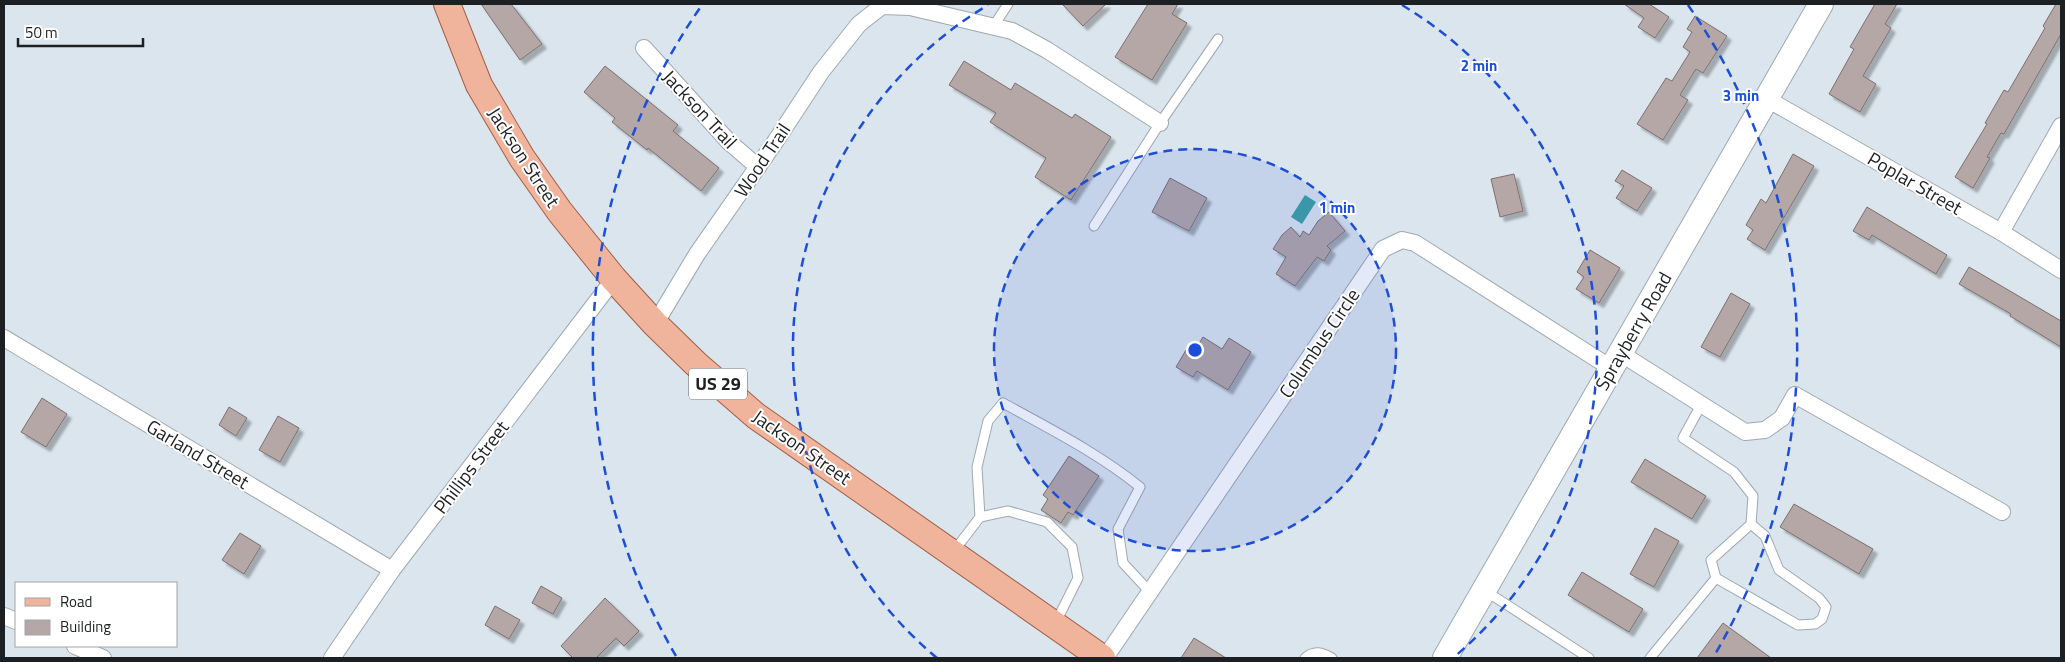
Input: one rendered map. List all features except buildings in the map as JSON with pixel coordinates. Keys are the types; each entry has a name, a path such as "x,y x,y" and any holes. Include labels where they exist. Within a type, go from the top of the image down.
{"main road":[{"name":"Jackson Street","path":"447,4 467,58 492,109 522,158 560,212 614,278 655,324 696,364 756,416 1104,658"}],"street":[{"name":"Sprayberry Road","path":"1445,658 1821,4"},
{"name":"Wood Trail","path":"655,324 698,254 821,72 859,24 882,6 910,7 993,27"},
{"path":"993,27 1012,31 1047,50 1160,123"},
{"name":"Jackson Trail","path":"644,48 729,142 758,167"},
{"name":"Poplar Street","path":"1767,99 2001,232 2061,270"},
{"path":"2001,232 2061,126"},
{"name":"Columbus Circle","path":"1104,658 1383,249 1402,240 1415,243 1615,360 1701,405 1745,432 1765,430 1782,418 1795,395 2002,512"},
{"name":"Phillips Street","path":"332,658 392,570 614,278"},
{"name":"Garland Street","path":"4,338 392,570"},
{"path":"77,647 103,658"}],"lane":[{"path":"993,27 1008,4"},
{"path":"1094,226 1160,123 1218,39"},
{"path":"952,554 980,517 977,467 988,421 1003,403 1075,442 1140,486 1118,529 1123,563 1150,592"},
{"path":"1701,405 1683,438 1734,472 1753,496 1751,524 1711,560 1716,578 1798,625 1815,624 1822,619 1826,607 1819,598 1779,570 1765,536 1751,524"},
{"path":"980,517 1008,511 1047,522 1072,547 1078,578 1054,625"},
{"path":"1650,658 1716,578"},
{"path":"1484,590 1589,658"},
{"path":"1308,656 1319,652 1332,658"}],"water":[{"path":"1305,195 1316,202 1302,224 1291,217"}]}
